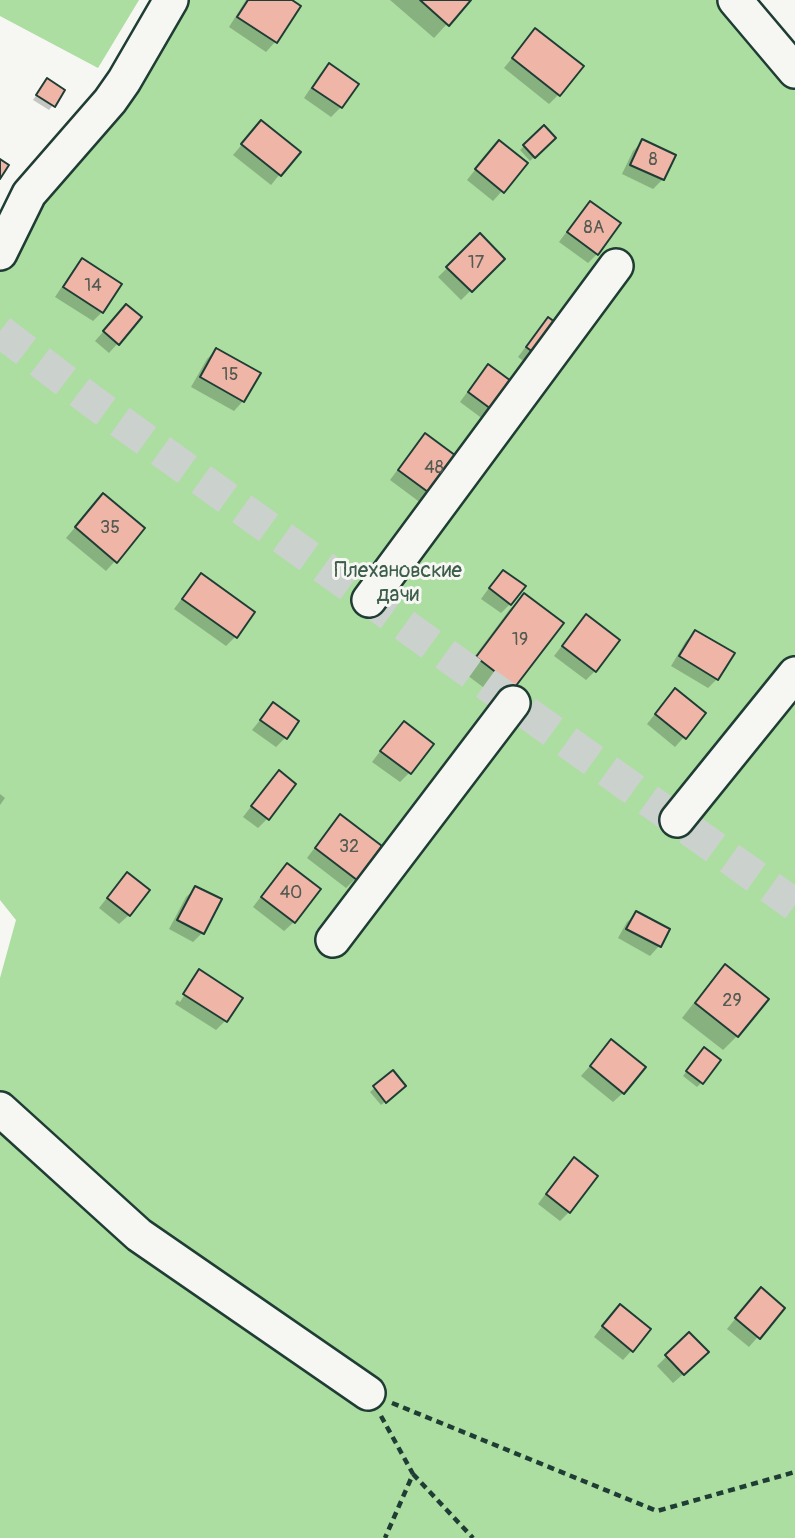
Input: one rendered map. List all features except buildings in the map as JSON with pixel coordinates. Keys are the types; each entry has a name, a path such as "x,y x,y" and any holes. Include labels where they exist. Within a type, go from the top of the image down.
{"street":[{"path":"0,253 29,194 110,102 171,0"},
{"path":"734,0 795,71"},
{"path":"369,600 616,266"},
{"path":"677,820 795,674"},
{"path":"333,940 513,703"},
{"path":"0,1109 139,1235 369,1394"}],"path":[{"path":"369,1394 657,1511 795,1472"},
{"path":"369,1394 413,1474 473,1538"},
{"path":"385,1538 413,1474"}],"green space":[{"path":"0,0 139,0 98,68 0,16"},
{"name":"Плехановские дачи","path":"171,0 735,0 795,71 795,1538 0,1538 0,978 16,920 0,900 0,268"}],"tunnel":[{"path":"0,331 93,402 795,905"}]}
